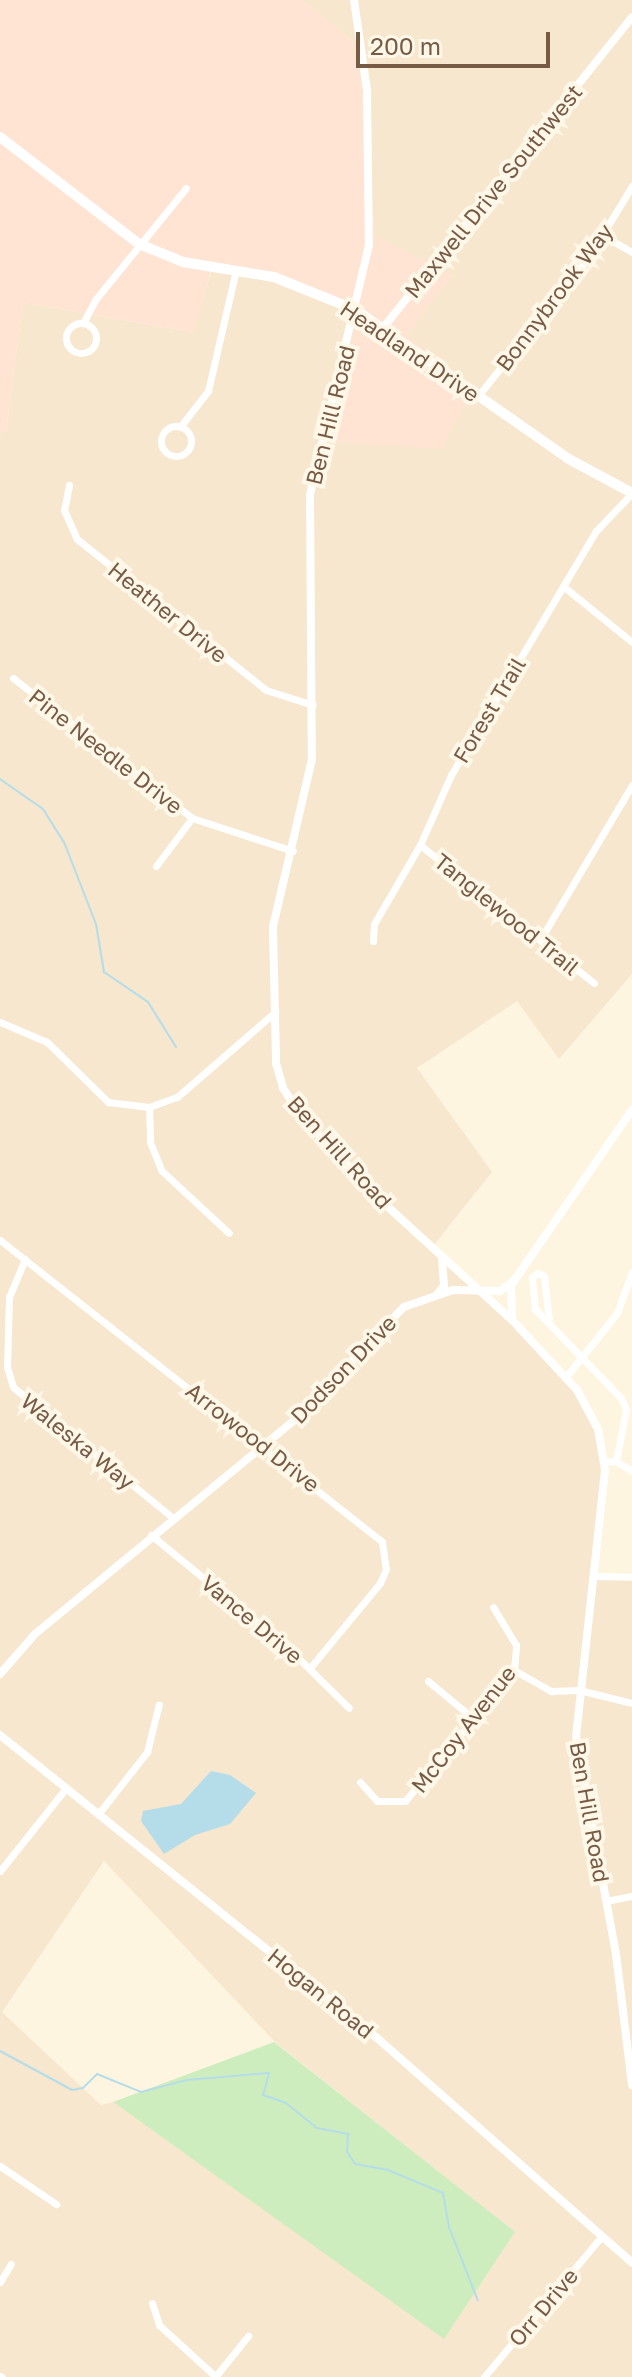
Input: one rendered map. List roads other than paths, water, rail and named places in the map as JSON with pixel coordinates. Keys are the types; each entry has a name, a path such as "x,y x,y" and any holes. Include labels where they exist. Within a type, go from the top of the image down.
{"main road":[{"name":"Headland Drive","path":"0,137 139,244 183,262 274,277 356,310 567,458 632,493"}],"street":[{"name":"Ben Hill Road","path":"354,0 365,68 371,217 356,310 310,495 311,780 273,927 278,1075 299,1113 442,1257 514,1322 590,1409 604,1462 576,1736 628,2001 632,2085"},
{"name":"Maxwell Drive Southwest","path":"383,328 632,17"},
{"name":"Bonnybrook Way","path":"478,396 604,236 632,186"},
{"path":"83,323 93,328 96,339 91,349 80,353 70,347 66,336 72,326 83,323 139,244 186,188"},
{"path":"604,236 632,252"},
{"path":"180,427 189,434 190,445 183,454 172,455 163,448 161,437 168,428 180,427 208,391 236,270"},
{"name":"Heather Drive","path":"69,485 64,510 77,539 266,690 313,705"},
{"name":"Forest Trail","path":"373,941 374,924 420,845 451,775 596,531 632,493"},
{"path":"563,586 632,642"},
{"name":"Pine Needle Drive","path":"13,678 192,818 293,851"},
{"path":"540,940 632,785"},
{"path":"156,866 192,818"},
{"name":"Tanglewood Trail","path":"420,845 594,983"},
{"path":"0,1022 47,1042 108,1102 149,1107 177,1097 275,1012"},
{"path":"149,1107 150,1142 162,1171 229,1233"},
{"path":"514,1322 508,1308 511,1283 632,1110"},
{"name":"Arrowood Drive","path":"0,1240 374,1532 386,1554 380,1583 310,1668"},
{"path":"438,1293 444,1286 442,1257"},
{"name":"Waleska Way","path":"25,1259 9,1297 7,1367 13,1387 173,1518"},
{"path":"565,1378 617,1313 632,1272"},
{"path":"549,1320 544,1276 538,1273 532,1277 535,1309 549,1320 626,1410 616,1461"},
{"name":"Dodson Drive","path":"0,1674 35,1634 324,1394 404,1307 438,1293 476,1289 500,1291 511,1283"},
{"path":"604,1462 616,1461 632,1471"},
{"name":"Vance Drive","path":"151,1535 310,1668 349,1708"},
{"path":"593,1576 632,1577"},
{"name":"McCoy Avenue","path":"360,1782 377,1801 405,1801 514,1670 516,1645 493,1607"},
{"path":"514,1670 551,1691 579,1690 632,1703"},
{"path":"428,1681 474,1719"},
{"path":"99,1813 147,1752 159,1704"},
{"name":"Hogan Road","path":"0,1735 376,2037 632,2263"},
{"path":"0,1871 66,1788"},
{"path":"606,1901 632,1896"},
{"path":"0,2166 56,2204"},
{"name":"Orr Drive","path":"484,2377 602,2236"},
{"path":"0,2282 11,2264"},
{"path":"152,2303 159,2325 216,2377 248,2336"}],"water":[{"path":"211,1771 230,1775 256,1793 230,1824 195,1835 164,1854 141,1821 143,1811 181,1804"}],"waterway":[{"path":"0,779 43,809 64,842 96,924 104,972 148,1002 176,1047"},
{"path":"0,2051 72,2090 83,2088 97,2074 141,2092 187,2080 269,2073 263,2095 286,2103 317,2128 348,2134 347,2152 355,2164 388,2170 443,2193 449,2227 478,2301"}]}
